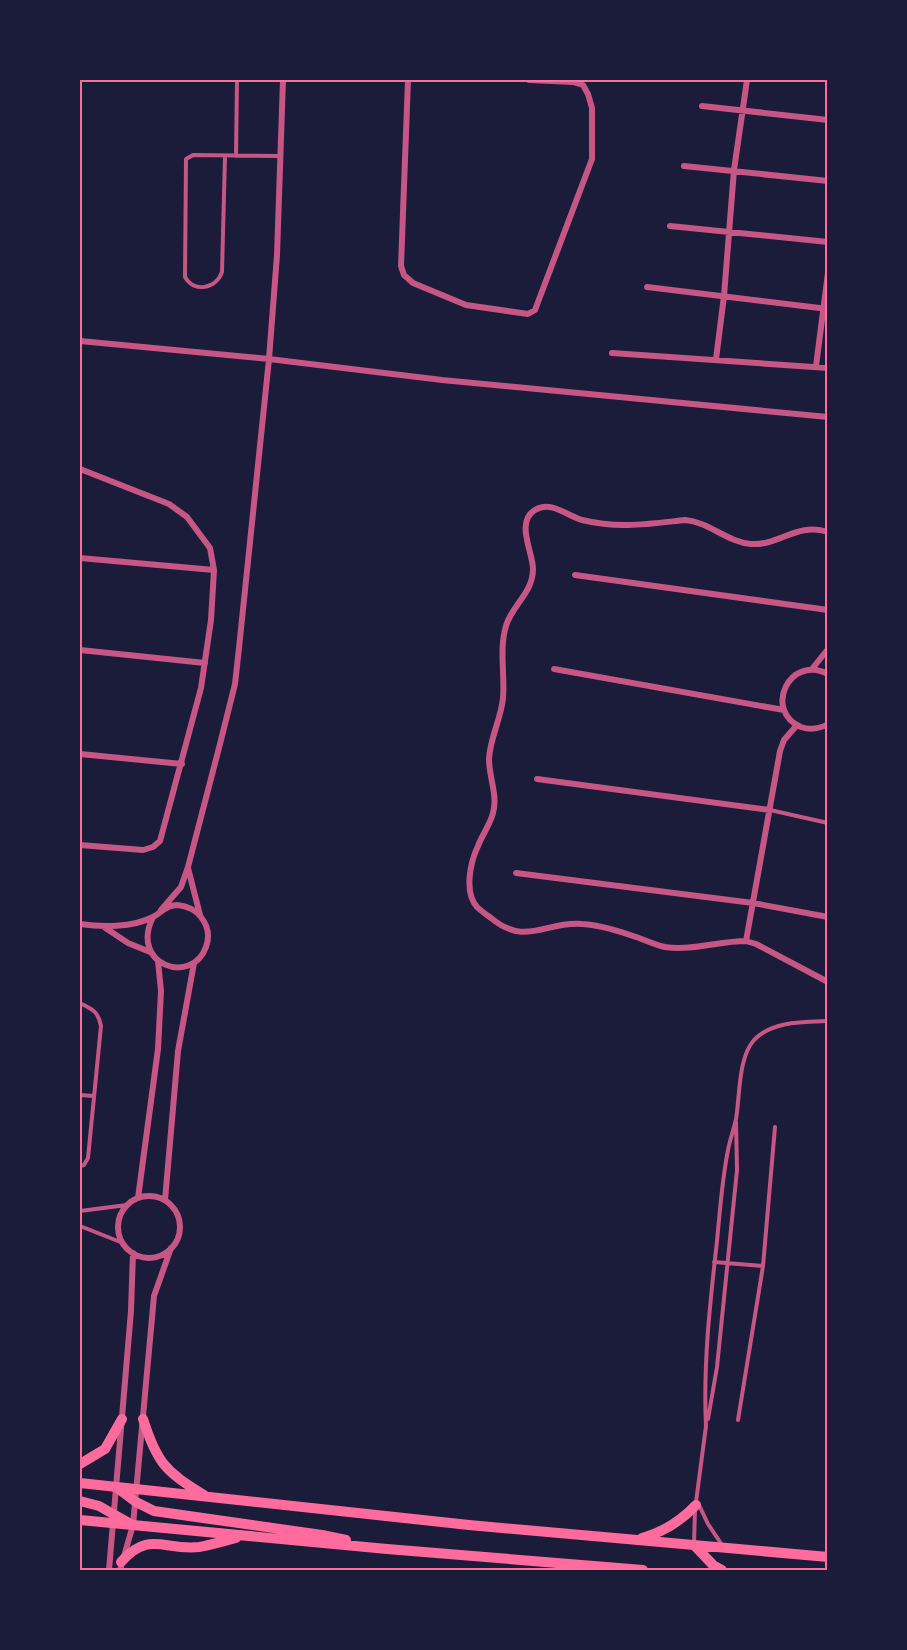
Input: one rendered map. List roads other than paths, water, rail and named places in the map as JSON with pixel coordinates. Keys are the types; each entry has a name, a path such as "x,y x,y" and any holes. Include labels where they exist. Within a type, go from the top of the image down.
{"main road":[{"path":"80,1464 105,1449 122,1419"},
{"path":"143,1419 153,1449 163,1465 176,1478 208,1497"},
{"path":"80,1484 469,1525 828,1557"},
{"path":"115,1487 154,1511 322,1534 387,1549"},
{"path":"80,1501 93,1504 113,1518 134,1525 643,1570"},
{"path":"636,1540 671,1527 684,1517 696,1502"},
{"path":"80,1520 113,1518"},
{"path":"121,1566 133,1549 147,1544 198,1547 245,1536"},
{"path":"694,1545 713,1565 722,1570"}],"street":[{"path":"188,867 209,940 204,953 194,963 182,967 170,967 158,961 150,952 146,940 147,928 153,917 181,887 234,684 269,360 277,255 283,80"},
{"path":"408,80 400,266 404,275 413,283 466,305 528,314 535,310 592,159 592,108 583,85 573,82 529,80"},
{"path":"716,359 724,296 734,170 747,80"},
{"path":"702,106 828,120"},
{"path":"684,166 828,181"},
{"path":"670,226 828,243"},
{"path":"816,366 828,273"},
{"path":"647,287 825,308"},
{"path":"80,341 442,380 828,417"},
{"path":"612,353 828,368"},
{"path":"80,469 169,504 180,512 194,525 210,548 214,570 201,688 160,841 153,848 143,850 80,845"},
{"path":"828,532 816,528 804,529 768,542 753,544 739,542 696,521 618,526 577,519 552,507 536,509 527,520 525,530 533,570 531,580 526,594 511,613 503,637 503,697 499,724 491,743 489,761 494,812 478,846 472,863 470,880 471,893 476,906 500,926 519,932 580,924 600,926 663,947 685,948 746,941 828,982"},
{"path":"80,558 214,570"},
{"path":"575,574 828,610"},
{"path":"828,649 812,669 796,674 785,686 782,702 789,718 797,725 813,729 828,724"},
{"path":"80,650 205,663"},
{"path":"554,669 784,710"},
{"path":"812,669 828,674"},
{"path":"746,941 782,744 797,725"},
{"path":"80,754 182,764"},
{"path":"537,779 770,810"},
{"path":"516,873 753,903 828,917"},
{"path":"161,910 175,905 188,907 200,915"},
{"path":"80,924 116,926 153,917"},
{"path":"103,927 128,943 150,952"},
{"path":"138,1197 158,1049 160,991 158,961"},
{"path":"165,1200 178,1051 194,963"},
{"path":"121,1566 134,1525 154,1296 171,1248 179,1236 180,1223 175,1210 165,1200 152,1196 138,1197 127,1205 120,1217 118,1231 123,1243 133,1253 146,1257 160,1256 171,1248"},
{"path":"109,1570 133,1253"}],"lane":[{"path":"236,156 237,80"},
{"path":"225,156 222,272 219,279 212,285 201,287 193,285 185,277 186,159 193,155 280,156"},
{"path":"770,810 828,823"},
{"path":"80,1003 99,1016 101,1026 88,1158 84,1165 80,1166"},
{"path":"706,1427 704,1395 714,1262 724,1172 736,1120 745,1055 754,1040 767,1030 784,1024 828,1021"},
{"path":"80,1095 94,1096"},
{"path":"694,1545 696,1502 717,1367 728,1263 737,1170 736,1120"},
{"path":"738,1420 763,1266 775,1127"},
{"path":"80,1211 127,1205"},
{"path":"80,1226 123,1243"},
{"path":"714,1262 763,1266"},
{"path":"696,1502 724,1547"},
{"path":"530,1560 578,1570"}]}
